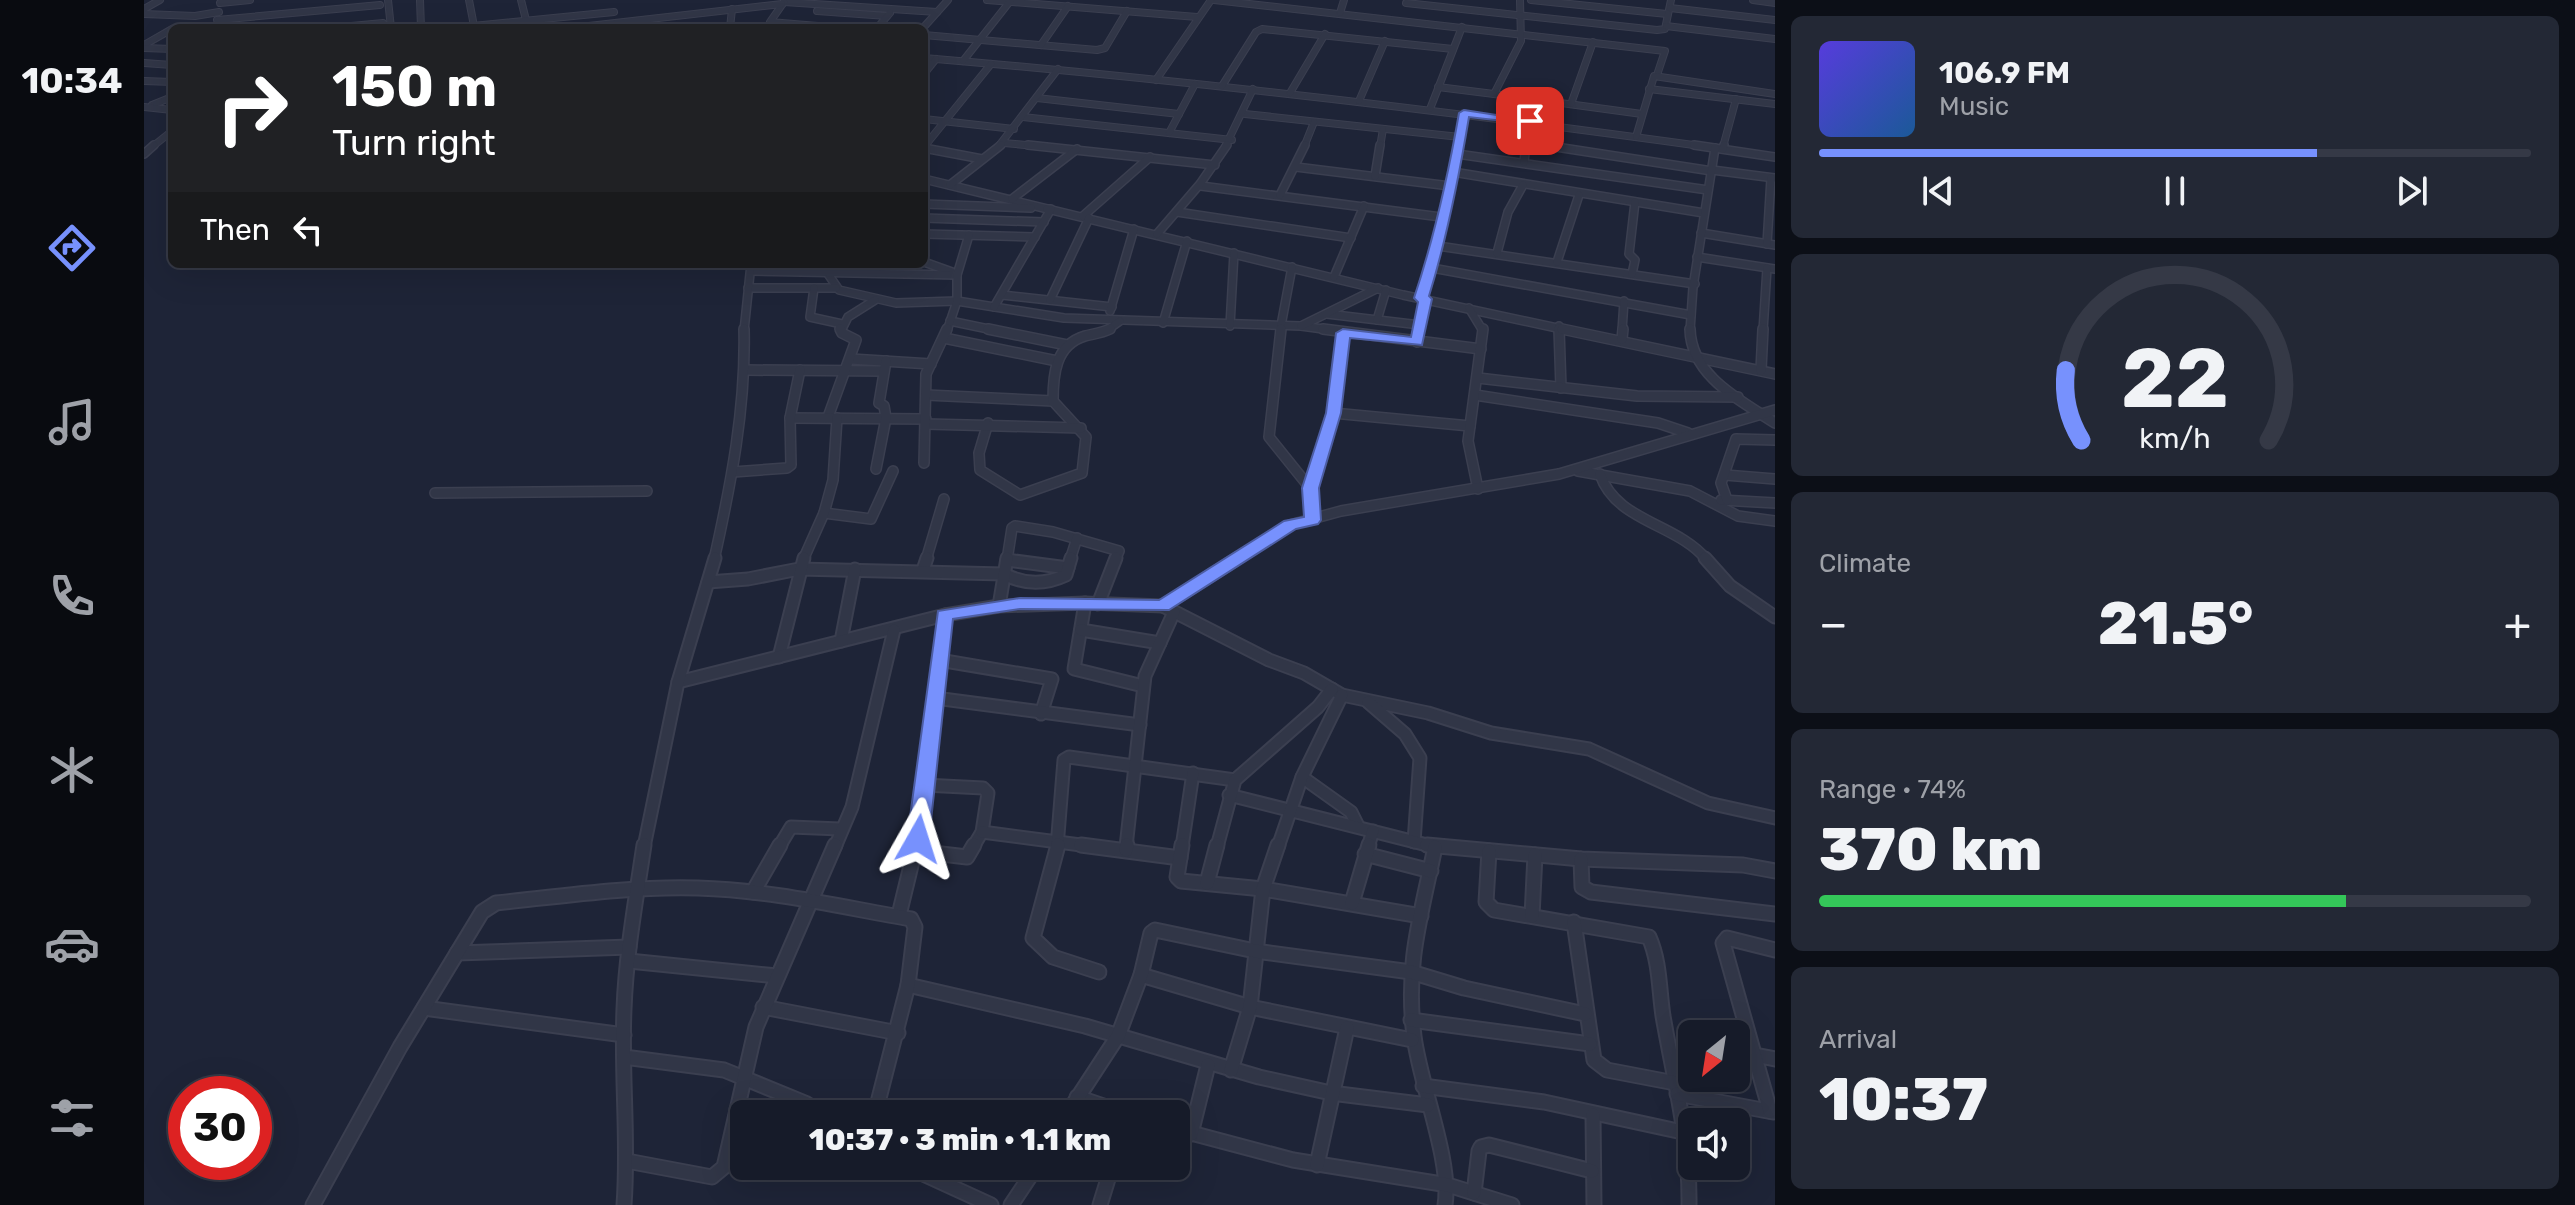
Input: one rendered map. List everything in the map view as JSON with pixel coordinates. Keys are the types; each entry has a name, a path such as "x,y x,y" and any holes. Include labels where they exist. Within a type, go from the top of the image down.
{"street":[{"path":"144,11 160,0"},
{"path":"216,24 221,1 250,0"},
{"path":"388,0 391,24"},
{"path":"420,0 421,24"},
{"path":"469,0 474,24"},
{"path":"521,0 526,20"},
{"path":"607,0 620,21"},
{"path":"926,24 948,0"},
{"path":"987,0 1197,17"},
{"path":"1156,80 1197,17 1213,0 1665,51 1649,89 1636,137"},
{"path":"1284,7 1286,0"},
{"path":"1340,13 1344,0"},
{"path":"1494,94 1521,41 1520,0"},
{"path":"1531,0 1599,8 1775,20"},
{"path":"1599,8 1601,0"},
{"path":"1401,19 1406,2 1662,30 1666,26 1671,0"},
{"path":"1753,0 1775,3"},
{"path":"963,61 1010,1"},
{"path":"217,20 380,2 383,24"},
{"path":"599,24 783,2 937,12"},
{"path":"783,2 770,22 791,24"},
{"path":"802,24 826,3"},
{"path":"1041,45 1068,6"},
{"path":"880,24 894,8"},
{"path":"730,24 732,9"},
{"path":"144,11 195,16 219,12"},
{"path":"817,11 887,16"},
{"path":"928,35 1105,48 1127,11"},
{"path":"491,24 614,12"},
{"path":"180,24 195,16"},
{"path":"642,24 644,18"},
{"path":"1666,26 1775,39"},
{"path":"1430,109 1462,27"},
{"path":"1222,86 1258,30 1266,28 1453,49"},
{"path":"144,46 168,31"},
{"path":"1290,93 1325,34"},
{"path":"1359,101 1385,41"},
{"path":"1571,104 1593,42"},
{"path":"144,46 168,49"},
{"path":"928,58 1058,69 1430,109 1775,157"},
{"path":"928,69 936,59"},
{"path":"144,63 168,65"},
{"path":"928,143 991,64"},
{"path":"950,185 1004,143 1058,69"},
{"path":"1657,75 1775,94"},
{"path":"144,81 168,82"},
{"path":"1169,133 1195,84"},
{"path":"1438,87 1642,114"},
{"path":"1157,234 1201,186 1232,140 1253,89"},
{"path":"1649,89 1775,104"},
{"path":"1037,98 1179,114"},
{"path":"145,108 168,99"},
{"path":"1736,99 1712,170 1704,213 1691,315 1693,355 1704,370 1775,423"},
{"path":"145,108 168,111"},
{"path":"1417,342 1423,299 1438,246 1441,217 1464,113"},
{"path":"1245,114 1460,137"},
{"path":"1023,117 1232,140"},
{"path":"928,119 1014,129"},
{"path":"1524,162 1530,121"},
{"path":"1280,195 1296,167 1314,122"},
{"path":"1375,176 1383,129"},
{"path":"146,151 168,134"},
{"path":"162,139 168,140"},
{"path":"1004,143 1215,165"},
{"path":"1526,143 1773,178 1771,244 1701,233"},
{"path":"928,149 982,159"},
{"path":"1012,199 1077,149"},
{"path":"1457,154 1708,190"},
{"path":"1050,300 1086,217 1150,157"},
{"path":"1296,167 1450,186"},
{"path":"1453,172 1704,213"},
{"path":"928,180 1423,299 1775,374"},
{"path":"1497,253 1508,212 1523,185"},
{"path":"1201,186 1441,217"},
{"path":"1557,262 1579,195"},
{"path":"1632,274 1635,260 1629,254 1635,202"},
{"path":"928,204 1051,209"},
{"path":"1334,277 1364,206"},
{"path":"994,307 1051,209"},
{"path":"1177,212 1351,238"},
{"path":"928,218 1044,222"},
{"path":"1108,321 1134,229"},
{"path":"928,234 1035,237"},
{"path":"924,463 926,374 944,338 957,301 957,275 969,235"},
{"path":"1163,323 1187,241"},
{"path":"1438,246 1695,284"},
{"path":"1230,326 1234,253"},
{"path":"1697,257 1771,269 1761,370"},
{"path":"928,264 957,275"},
{"path":"1292,267 1281,325 1269,437 1310,488"},
{"path":"624,1205 627,1161 624,1035 629,954 638,889 678,682 708,582 733,472 745,370 744,322 751,268 826,268 957,275"},
{"path":"826,268 836,288"},
{"path":"1432,268 1691,315"},
{"path":"748,288 836,288 875,300 914,304 957,301 1064,318 1301,326 1481,349"},
{"path":"814,288 810,317 842,324"},
{"path":"1301,326 1382,289"},
{"path":"1377,320 1382,289"},
{"path":"1002,295 1112,307"},
{"path":"779,657 799,569 824,513 832,477 832,417 856,340 842,333 842,324 875,300"},
{"path":"1622,339 1624,301"},
{"path":"1469,308 1483,328 1469,448 1478,489"},
{"path":"1327,314 1420,325"},
{"path":"950,321 1067,345"},
{"path":"1053,401 1053,368 1067,345 1083,337 1105,333 1120,321"},
{"path":"1559,326 1561,388"},
{"path":"1308,522 1310,488 1333,413 1343,333"},
{"path":"944,338 1057,361"},
{"path":"851,359 931,364"},
{"path":"876,469 886,418 884,406 879,403 886,361"},
{"path":"745,370 884,371"},
{"path":"733,472 789,466 790,418 800,370"},
{"path":"1478,378 1637,396 1738,397"},
{"path":"926,395 1053,401 1086,437 1082,473 1020,495 980,470 979,453 988,423"},
{"path":"1475,395 1658,423 1688,433"},
{"path":"1126,850 1143,686 1160,643 1168,609 1290,525 1348,509 1411,502 1571,471 1688,433 1775,410"},
{"path":"1333,413 1382,422 1414,420 1470,426"},
{"path":"790,418 886,418 1081,428"},
{"path":"1727,500 1721,483 1736,439 1775,440"},
{"path":"824,513 871,519 893,471"},
{"path":"1571,471 1667,485 1707,499 1738,516 1775,521"},
{"path":"1600,474 1606,492 1613,499 1636,515 1669,528 1694,546 1710,560 1721,578 1751,603 1775,617"},
{"path":"1725,475 1775,479"},
{"path":"435,493 647,491"},
{"path":"923,570 944,499"},
{"path":"1707,499 1775,503"},
{"path":"999,606 1015,526 1077,538 1119,551 1098,604"},
{"path":"708,582 748,579 799,569 1004,574 1023,583 1043,582 1066,575 1077,538"},
{"path":"1007,560 1068,568"},
{"path":"841,641 855,569"},
{"path":"678,682 945,615 999,606 1085,603 1168,609 1337,692 1428,713 1491,733 1589,749 1708,803 1775,818"},
{"path":"1085,603 1074,669 1143,686"},
{"path":"899,915 916,851 945,615"},
{"path":"627,1161 712,1177 720,1172 763,1007 813,902 855,796 894,630"},
{"path":"1081,630 1160,643"},
{"path":"939,660 1052,679 1041,714"},
{"path":"1231,1070 1250,1007 1263,889 1302,777 1337,692"},
{"path":"1207,883 1235,780 1337,692"},
{"path":"935,698 1140,725"},
{"path":"1367,700 1405,734 1416,747 1420,758 1414,842"},
{"path":"1099,972 1053,957 1033,938 1059,841 1064,760 1069,757 1235,780"},
{"path":"1193,773 1178,879 1263,889 1421,916"},
{"path":"1302,777 1351,812 1358,826"},
{"path":"916,851 964,858 970,854 982,832 987,790 924,785"},
{"path":"1229,795 1435,847 1581,859 1743,865 1775,871"},
{"path":"753,892 791,827 840,829"},
{"path":"1352,903 1373,831"},
{"path":"982,832 1180,858"},
{"path":"1435,847 1412,949 1411,1020 1412,1040 1448,1185 1445,1205"},
{"path":"1489,851 1487,907 1649,937 1681,1108"},
{"path":"1365,854 1431,871"},
{"path":"1532,916 1535,855"},
{"path":"1581,859 1582,887 1591,892 1775,914"},
{"path":"313,1205 457,953 482,912 496,903 638,889 753,892 899,915 915,923 908,985 879,1100"},
{"path":"1574,922 1594,1060 1607,1070 1772,1112"},
{"path":"1075,1100 1118,1036 1141,975 1151,933 1155,930 1255,951 1411,972 1464,988 1585,1014"},
{"path":"1772,1112 1723,943 1727,938 1775,950"},
{"path":"457,953 629,954 777,976"},
{"path":"1141,975 1250,1007 1412,1040"},
{"path":"908,985 1118,1036 1208,1065 1331,1093 1428,1105"},
{"path":"763,1007 898,1033"},
{"path":"424,1008 624,1035"},
{"path":"1411,1020 1590,1044"},
{"path":"1317,1165 1347,1028"},
{"path":"1755,1055 1775,1059"},
{"path":"624,1057 704,1066 797,1100"},
{"path":"1190,1114 1208,1065"},
{"path":"1423,1086 1544,1102 1678,1131"},
{"path":"1077,1097 1086,1100"},
{"path":"1592,1171 1593,1115"},
{"path":"1190,1133 1317,1165 1448,1185 1512,1205"},
{"path":"1474,1193 1479,1151 1481,1147 1489,1145 1592,1171 1596,1175 1594,1205"},
{"path":"937,1180 991,1205"},
{"path":"1011,1205 1028,1180"},
{"path":"1100,1205 1108,1180"},
{"path":"1689,1205 1690,1180"}],"route":[{"path":"918,839 945,615 1020,603 1163,606 1290,525 1312,520 1310,488 1333,413 1343,333 1417,342 1425,299 1421,298 1438,246 1441,217 1456,162 1464,113 1530,121"}]}
